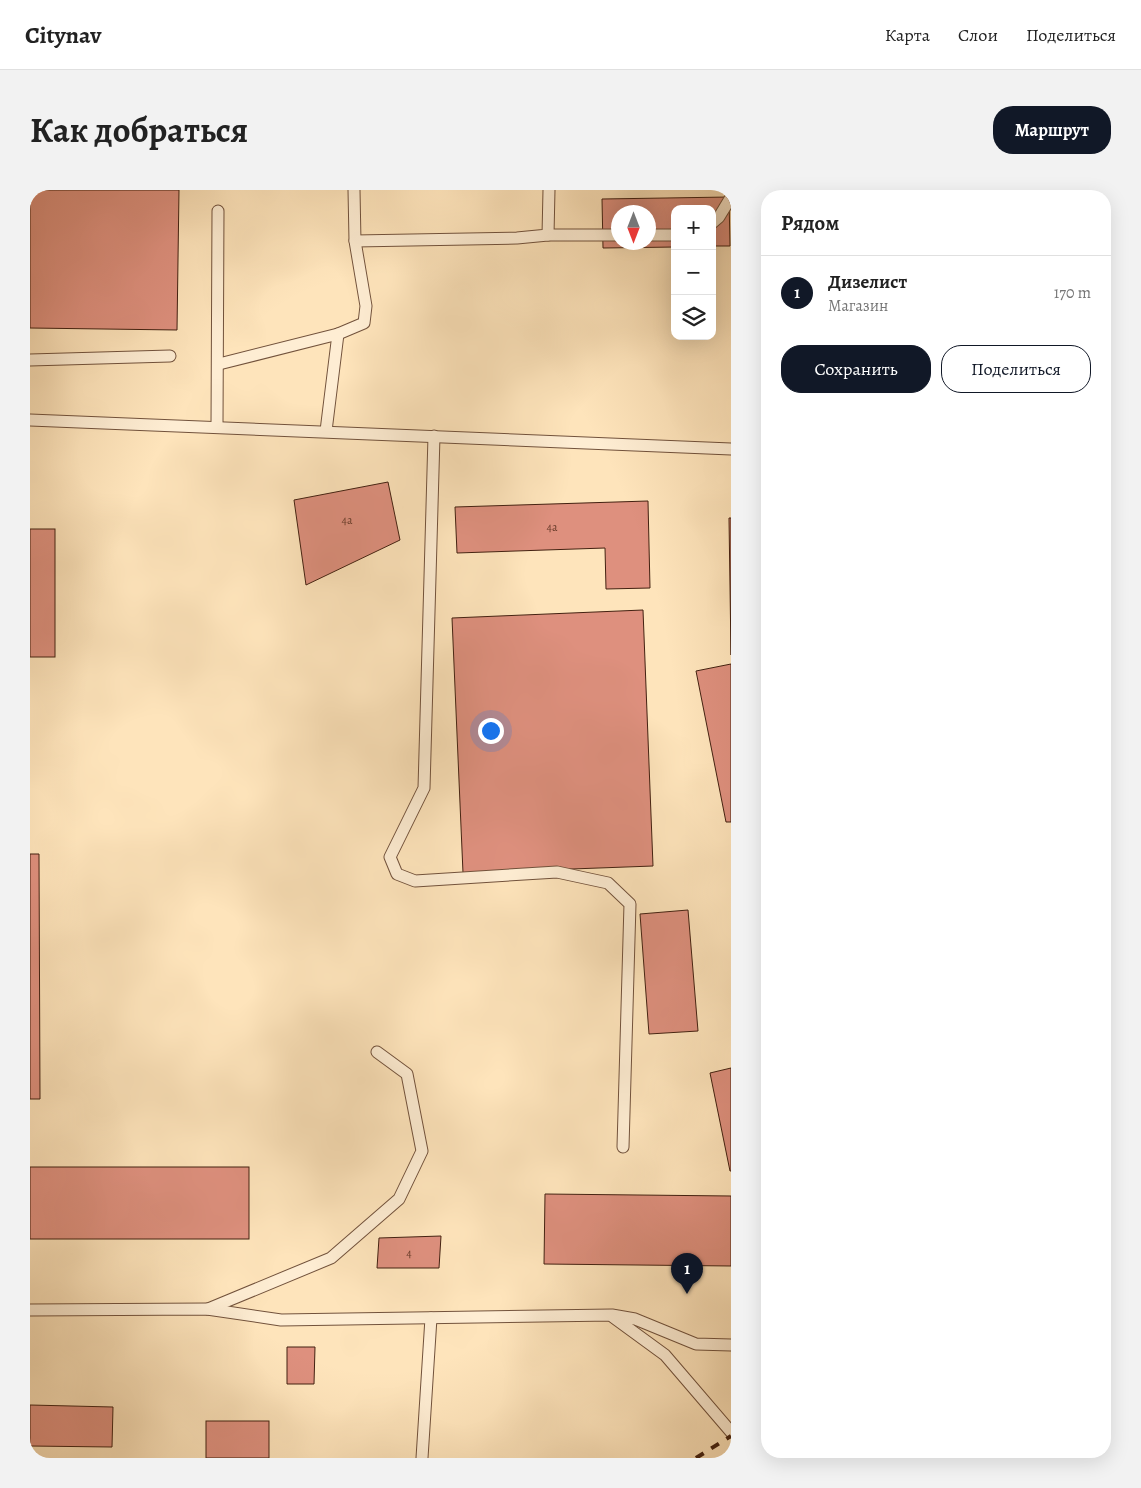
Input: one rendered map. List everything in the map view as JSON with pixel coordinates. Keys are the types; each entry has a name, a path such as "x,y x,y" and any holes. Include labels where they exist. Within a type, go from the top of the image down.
{"lane":[{"path":"219,364 338,334 364,323 366,306 355,240 354,190"},
{"path":"548,235 549,190"},
{"path":"716,220 731,197"},
{"path":"217,426 219,364 218,211"},
{"path":"355,240 611,235"},
{"path":"656,235 671,235"},
{"path":"326,432 338,334"},
{"path":"30,360 170,356"},
{"path":"30,420 217,426 731,449"},
{"path":"434,436 424,788 390,857 397,874 415,881 557,872 608,883 630,904 623,1147"},
{"path":"206,1309 332,1258 399,1199 422,1151 407,1074 377,1052"},
{"path":"30,1310 206,1309 281,1320 612,1316 635,1318 696,1344 731,1345"},
{"path":"612,1316 664,1355 731,1432"},
{"path":"422,1458 431,1318"}],"building":[{"path":"30,190 179,190 177,330 30,328"},
{"path":"729,197 730,246 716,246 716,205 671,205 671,247 656,247 656,205 611,205 611,248 603,248 602,199"},
{"path":"388,482 400,540 306,585 294,500"},
{"path":"648,501 650,588 606,589 605,548 457,553 455,507"},
{"path":"729,518 731,518 731,655"},
{"path":"30,529 55,529 55,657 30,657"},
{"path":"643,610 653,866 463,873 452,618"},
{"path":"731,664 731,822 726,822 696,671"},
{"path":"30,854 39,854 40,1099 30,1099"},
{"path":"688,910 698,1031 649,1034 640,914"},
{"path":"731,1068 731,1171 730,1171 710,1073"},
{"path":"30,1167 249,1167 249,1239 30,1239"},
{"path":"545,1194 731,1196 731,1266 544,1264"},
{"path":"441,1236 439,1268 377,1268 379,1238"},
{"path":"287,1347 315,1347 314,1384 287,1384"},
{"path":"30,1405 113,1407 112,1447 30,1446"},
{"path":"206,1421 269,1421 269,1458 206,1458"}],"railway":[{"path":"696,1458 731,1436"}],"place":[{"name":"Дизелист","path":"687,1294"}]}
